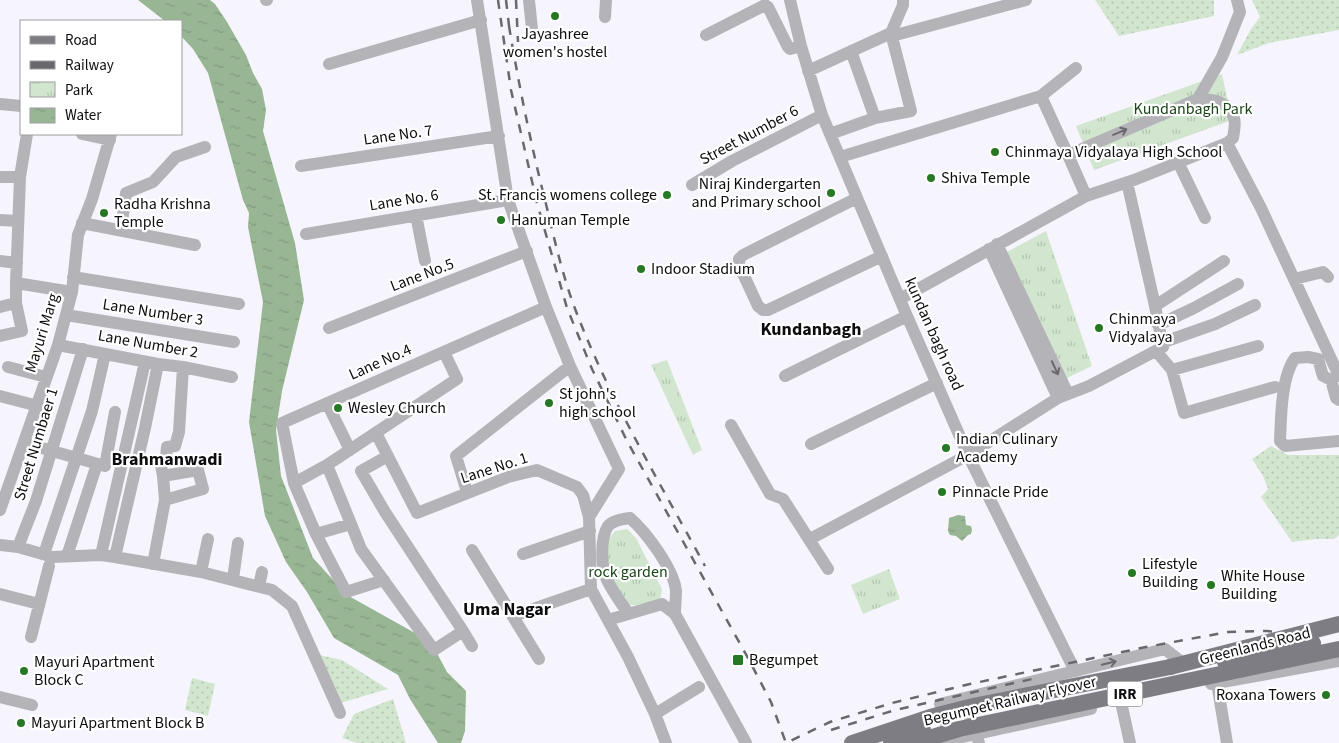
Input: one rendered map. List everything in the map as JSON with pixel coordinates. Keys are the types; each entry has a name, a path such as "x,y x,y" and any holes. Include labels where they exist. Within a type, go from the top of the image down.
{"main road":[{"name":"Greenlands Road","path":"1177,665 1339,624"},
{"name":"IRR","path":"891,743 955,720 1313,643 1330,644 1339,649"},
{"name":"Begumpet Railway Flyover","path":"913,743 976,725 1339,649"},
{"name":"Begumpet Railway Flyover","path":"852,743 930,717 973,706 1177,665"}],"street":[{"path":"477,0 508,200 546,307 570,366 619,469 589,517"},
{"path":"529,0 532,29"},
{"path":"605,18 606,0"},
{"name":"kundan bagh road","path":"790,0 801,46 822,115 907,316 968,455 1075,671"},
{"path":"830,134 875,118 911,111 892,34 903,5 903,0"},
{"path":"808,71 892,34 1026,0"},
{"path":"1198,99 1222,57 1240,12 1238,0"},
{"path":"706,35 765,5 768,7 788,47 790,49 801,46"},
{"path":"329,64 481,20"},
{"path":"851,51 875,118"},
{"path":"840,157 1041,96 1076,68"},
{"path":"1041,96 1086,196"},
{"path":"900,299 1086,196 1227,143 1233,138 1234,118 1226,106 1213,99 1198,99 1068,155"},
{"path":"0,104 20,106"},
{"name":"Street Number 6","path":"692,186 732,161 822,115"},
{"path":"0,336 22,331 16,303 16,283 20,177 27,135"},
{"path":"91,135 110,137"},
{"name":"Lane No. 7","path":"301,166 499,136"},
{"name":"Mayuri Marg","path":"0,510 58,345 72,292 78,235 92,199 110,137"},
{"path":"1227,143 1261,208 1339,376"},
{"path":"121,230 126,193 153,182 176,157 205,147"},
{"path":"1178,162 1205,218"},
{"path":"0,178 20,177"},
{"path":"1127,182 1155,306 1158,325 1158,347 1172,370 1184,413 1275,387"},
{"path":"858,198 743,254 739,259 739,265 758,306 763,310 768,310 882,256"},
{"name":"Lane No. 6","path":"306,234 508,200"},
{"path":"416,215 425,261"},
{"path":"0,220 18,221"},
{"path":"82,223 195,244"},
{"path":"993,246 1063,396"},
{"name":"Lane No.5","path":"329,328 527,251"},
{"path":"0,261 17,262"},
{"path":"1155,306 1224,261"},
{"path":"1294,279 1323,272 1328,277"},
{"path":"73,277 239,304"},
{"path":"16,283 72,292"},
{"path":"1158,325 1238,284"},
{"path":"0,307 16,303"},
{"path":"810,539 968,455 1063,396 1089,386 1158,347 1215,324 1255,305"},
{"name":"Lane No.4","path":"294,483 282,423 546,307"},
{"name":"Lane Number 3","path":"66,315 234,342"},
{"path":"785,376 907,316"},
{"name":"Lane Number 2","path":"58,345 232,377"},
{"path":"1172,370 1258,346"},
{"name":"Street Numbaer 1","path":"18,548 36,501 84,349"},
{"path":"384,580 346,592 316,534 294,483 350,450 458,379 444,352"},
{"path":"31,638 46,560 75,458 92,411 105,354"},
{"path":"1338,398 1331,380 1323,376 1318,359 1308,356 1295,358 1291,363 1282,398 1280,442 1285,446 1339,441"},
{"path":"101,555 145,362"},
{"path":"115,557 146,428 158,364"},
{"path":"467,492 456,456 570,366"},
{"path":"8,367 46,377"},
{"path":"153,564 165,500 160,460 166,457 168,448 176,446 179,432 183,367"},
{"path":"812,444 937,382"},
{"path":"0,396 38,406"},
{"path":"327,403 350,450"},
{"path":"24,443 105,466 115,412"},
{"path":"731,425 770,494 782,499 828,569"},
{"path":"376,433 388,456 361,472 385,512 448,604 472,646"},
{"name":"Lane No. 1","path":"388,456 417,513 508,477 537,470 577,487 583,495 589,517 591,589"},
{"path":"67,556 97,464"},
{"path":"326,465 361,549 434,650 464,631"},
{"path":"163,476 198,470 203,489 165,500"},
{"path":"628,614 606,578 602,558 605,536 609,525 620,519 630,518 640,527 666,564 676,589 675,614"},
{"path":"316,534 351,524"},
{"path":"523,554 590,532"},
{"path":"201,572 208,539"},
{"path":"233,579 238,543"},
{"path":"0,545 18,548 46,560 53,557 101,555 201,572 272,590 292,606 340,714"},
{"path":"472,550 539,659"},
{"path":"259,586 262,572"},
{"path":"513,616 591,589 628,657 655,714 666,743"},
{"path":"0,594 39,604"},
{"path":"608,620 662,604 675,614 746,743"},
{"path":"1177,665 1165,649 940,704 947,742 976,739 1121,702 1339,661"},
{"path":"1217,683 1227,743"},
{"path":"655,714 699,687"},
{"path":"0,697 32,705"},
{"path":"963,698 976,739"},
{"path":"1121,702 1130,743"}],"green space":[{"path":"1095,0 1214,0 1214,16 1119,36"},
{"path":"1252,0 1339,0 1339,30 1269,43 1237,55 1260,17"},
{"name":"Kundanbagh Park","path":"1222,74 1232,120 1094,170 1076,126"},
{"path":"1046,231 1092,366 1063,380 1003,254"},
{"path":"667,360 702,450 693,455 651,365"},
{"path":"1271,446 1288,455 1339,455 1339,535 1334,539 1292,542 1261,497 1268,489 1263,476 1252,459"},
{"name":"rock garden","path":"627,529 636,538 662,589 660,601 627,606 605,580 604,545 615,531"},
{"path":"889,569 900,599 863,614 851,585"},
{"path":"319,655 342,660 388,689 340,703"},
{"path":"192,678 215,684 208,716 185,710"},
{"path":"393,699 406,743 357,743 342,738 354,714"}],"water":[{"path":"138,0 210,0 215,4 227,22 246,55 262,89 266,110 263,131 295,243 304,300 282,391 276,430 281,476 313,558 347,595 431,642 447,672 466,691 465,731 461,743 438,743 410,699 398,675 334,638 307,592 286,562 265,516 249,422 263,302 248,227 249,213 243,200 208,73 193,49 182,37 182,20 164,20"},
{"path":"958,515 965,516 966,525 971,526 972,530 971,534 962,541 956,536 950,535 948,531 949,518"}],"railway":[{"path":"498,0 511,90 537,203 567,308 592,369 627,441 748,658 771,702 786,743 830,722 892,703 970,684 1228,632 1267,631 1283,633 1305,639 1339,654"},
{"path":"506,0 510,34"},
{"path":"516,0 518,42"},
{"path":"509,26 535,160 558,255 574,306 618,406 705,566"},
{"path":"831,730 895,710 1032,679"}],"place":[{"name":"Jayashree women's hostel","path":"555,16"},
{"name":"Chinmaya Vidyalaya High School","path":"995,152"},
{"name":"Shiva Temple","path":"931,178"},
{"name":"Niraj Kindergarten and Primary school","path":"831,193"},
{"name":"St. Francis womens college","path":"667,195"},
{"name":"Radha Krishna Temple","path":"104,213"},
{"name":"Hanuman Temple","path":"501,220"},
{"name":"Indoor Stadium","path":"641,269"},
{"name":"Chinmaya Vidyalaya","path":"1099,328"},
{"name":"St john's high school","path":"549,403"},
{"name":"Wesley Church","path":"338,408"},
{"name":"Indian Culinary Academy","path":"946,448"},
{"name":"Pinnacle Pride","path":"942,492"},
{"name":"Lifestyle Building","path":"1132,573"},
{"name":"White House Building","path":"1211,585"},
{"name":"Begumpet","path":"738,660"},
{"name":"Mayuri Apartment Block C","path":"24,671"},
{"name":"Roxana Towers","path":"1326,695"},
{"name":"Mayuri Apartment Block B","path":"21,723"}],"district":[{"name":"Kundanbagh","path":"811,329"},
{"name":"Brahmanwadi","path":"167,459"},
{"name":"Uma Nagar","path":"507,609"}]}
